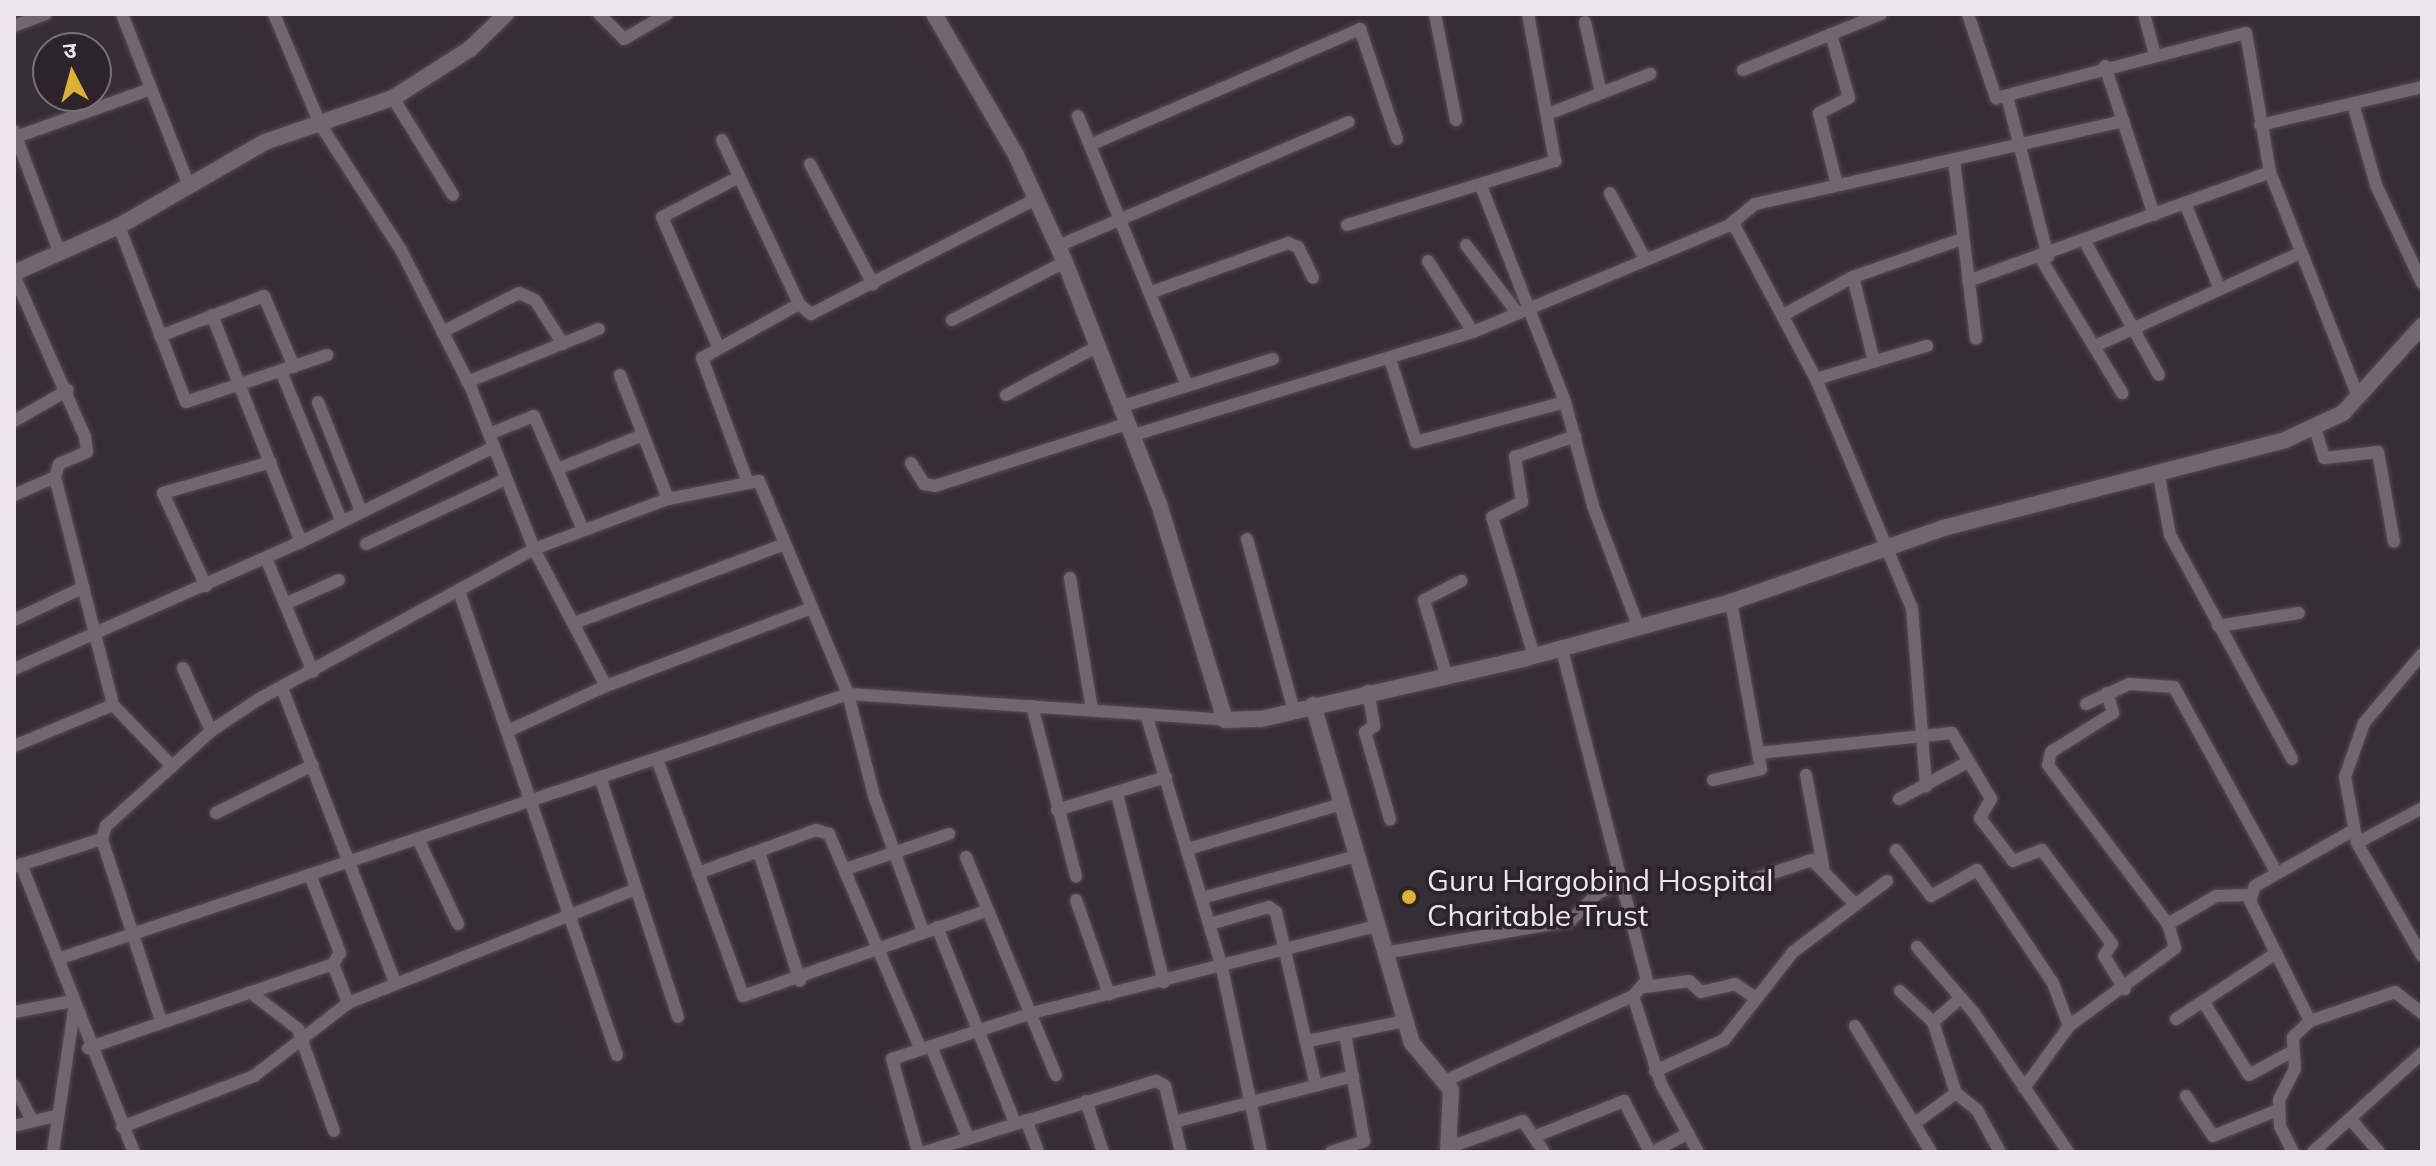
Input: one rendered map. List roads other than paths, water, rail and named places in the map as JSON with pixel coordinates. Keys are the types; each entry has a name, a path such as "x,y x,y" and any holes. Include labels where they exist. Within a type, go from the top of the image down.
{"street":[{"path":"14,26 46,14"},
{"path":"122,14 189,186"},
{"path":"172,766 113,705 55,477 59,464 87,452 68,390 14,274 119,226 265,142 393,98 470,49 506,14"},
{"path":"599,14 624,39 667,14"},
{"path":"934,14 1036,199 1062,254 1132,429 1225,720"},
{"path":"1435,14 1456,120"},
{"path":"1347,225 1555,161 1528,14"},
{"path":"1743,70 1881,14"},
{"path":"1968,14 1989,93 2007,96 2154,52 2246,33 2270,172 2358,397"},
{"path":"2144,14 2154,52"},
{"path":"279,16 320,124 401,250 467,382 534,549 577,622 606,686"},
{"path":"1585,22 1601,93"},
{"path":"1092,144 1360,29 1397,139"},
{"path":"1831,34 1849,98 1819,113 1837,185"},
{"path":"2105,66 2154,215"},
{"path":"1548,114 1650,74"},
{"path":"2260,125 2354,107 2422,87"},
{"path":"60,254 15,134 151,89"},
{"path":"2007,96 2016,147 2044,258 2122,393"},
{"path":"393,98 453,195"},
{"path":"2354,107 2376,185 2422,283"},
{"path":"1078,116 1122,217 1186,383"},
{"path":"911,463 924,484 935,486 1132,429 1391,362 1518,314 1733,223 1755,204 2124,121"},
{"path":"952,320 1122,217 1349,122"},
{"path":"722,140 799,304 811,314 1036,199"},
{"path":"1954,160 1976,339"},
{"path":"810,164 873,284"},
{"path":"1968,281 2044,258 2270,172"},
{"path":"717,344 662,217 739,177"},
{"path":"1481,186 1531,307 1565,402 1637,623"},
{"path":"1610,193 1645,259"},
{"path":"2185,203 2219,287"},
{"path":"1733,223 1785,314 1891,546 1912,608 1919,737 1926,786"},
{"path":"119,226 184,401 240,386 327,355"},
{"path":"1785,314 1853,277 1962,239"},
{"path":"2085,242 2159,375"},
{"path":"1152,292 1288,243 1313,278"},
{"path":"1466,245 1518,314"},
{"path":"2095,346 2219,287 2300,253"},
{"path":"1428,261 1473,332"},
{"path":"1853,277 1874,361"},
{"path":"442,332 519,293 535,300 563,344"},
{"path":"160,336 264,296 341,520"},
{"path":"747,480 702,363 717,344 799,304"},
{"path":"212,315 301,542"},
{"path":"61,958 658,762 848,694 1225,720 1294,711 1368,691 1534,656 1637,623 1731,602 1891,546 2315,428 2358,397 2422,326"},
{"path":"467,382 599,329"},
{"path":"1006,395 1098,346"},
{"path":"1816,379 1927,346"},
{"path":"1123,406 1186,383 1273,359"},
{"path":"1391,362 1416,442 1565,402"},
{"path":"620,375 668,499"},
{"path":"14,421 68,390"},
{"path":"318,402 361,511"},
{"path":"489,434 534,416 560,468 583,530"},
{"path":"2315,428 2324,458 2378,452 2394,542"},
{"path":"560,468 643,435"},
{"path":"1534,656 1492,517 1522,502 1515,457 1575,436"},
{"path":"14,669 96,637 301,542 494,447"},
{"path":"206,586 163,493 271,462"},
{"path":"2158,471 2170,535 2292,759"},
{"path":"14,495 55,477"},
{"path":"366,544 506,479"},
{"path":"161,1021 130,936 102,839 106,826 211,731 282,688 460,594 534,549 668,499 747,480 762,485 848,694 893,852 923,931"},
{"path":"1247,539 1294,711"},
{"path":"577,622 785,544"},
{"path":"266,558 313,672"},
{"path":"1070,578 1092,709"},
{"path":"285,604 339,580"},
{"path":"1446,674 1424,600 1461,581"},
{"path":"14,620 84,587"},
{"path":"460,594 617,1055"},
{"path":"1713,780 1758,775 1758,753 1731,602"},
{"path":"508,731 606,686 811,608"},
{"path":"2218,626 2299,613"},
{"path":"1561,646 1645,987"},
{"path":"2422,654 2354,742 2345,777 2354,837 2422,956"},
{"path":"183,668 211,731"},
{"path":"2086,704 2129,684 2178,690 2276,872"},
{"path":"282,688 353,862 395,982"},
{"path":"1368,691 1374,726 1365,732 1390,819"},
{"path":"2024,1088 2069,1026 2125,989 2175,948 2168,924 2047,760 2113,713 2107,693"},
{"path":"14,746 113,705"},
{"path":"1313,705 1405,1021 1418,1054 1447,1080 1449,1149 1520,1121 1536,1136 1544,1152"},
{"path":"1032,706 1076,876"},
{"path":"1146,714 1222,968 1261,1152"},
{"path":"1758,753 1952,733 1992,803 1980,818 2013,861 2042,850 2112,944 2104,956 2125,989"},
{"path":"658,762 740,993 751,997 800,981 923,931 986,911"},
{"path":"1899,799 1968,762"},
{"path":"216,813 313,765"},
{"path":"1806,775 1823,865 1855,904"},
{"path":"1057,810 1166,777"},
{"path":"601,780 633,890 678,1017"},
{"path":"1117,794 1164,982"},
{"path":"1188,849 1342,804"},
{"path":"2168,924 2216,896 2248,895 2276,872 2422,808"},
{"path":"698,873 823,830 846,869 878,948 968,1138"},
{"path":"846,869 949,834"},
{"path":"102,839 18,866 61,958 88,1048 134,1152"},
{"path":"418,839 458,924"},
{"path":"1896,850 1931,896 1977,870 2053,983 2069,1026"},
{"path":"759,852 800,981"},
{"path":"1202,898 1357,856"},
{"path":"966,857 1056,1075"},
{"path":"1755,879 1798,861 1823,865"},
{"path":"88,1048 333,964 340,953 310,875"},
{"path":"1655,1071 1724,1040 1753,996 1793,952 1887,881"},
{"path":"1384,953 1570,921 1598,893 1621,883"},
{"path":"122,1127 254,1076 304,1042 348,1003 633,890"},
{"path":"2248,895 2310,1021"},
{"path":"1076,900 1109,994"},
{"path":"1210,924 1274,908 1289,951 1316,1085"},
{"path":"918,1152 888,1064 926,1047 1032,1013 1222,968 1376,926"},
{"path":"937,927 1020,1122 1038,1152"},
{"path":"1917,947 1961,998 2068,1152"},
{"path":"2176,1019 2276,953"},
{"path":"333,964 348,1003"},
{"path":"1447,1080 1633,996 1645,987 1689,981 1701,992 1735,984 1753,996"},
{"path":"1900,991 1933,1022 1956,1093 1977,1110 2000,1152"},
{"path":"250,992 291,1020 304,1042 334,1131"},
{"path":"2293,1152 2278,1110 2295,1069 2293,1037 2310,1021 2395,992 2422,1013"},
{"path":"1633,996 1655,1071 1698,1152"},
{"path":"1933,1022 1961,998"},
{"path":"2203,1001 2249,1075 2293,1051"},
{"path":"14,1012 74,1004"},
{"path":"53,1152 55,1116 74,1004"},
{"path":"1308,1041 1405,1021"},
{"path":"1855,1026 1931,1152"},
{"path":"1331,1152 1364,1141 1345,1033"},
{"path":"2313,1152 2352,1121 2422,1053"},
{"path":"1174,1122 1353,1076"},
{"path":"925,1152 1086,1101 1161,1082 1181,1152"},
{"path":"14,1085 32,1120"},
{"path":"1915,1123 1956,1093"},
{"path":"2186,1096 2213,1136 2278,1110"},
{"path":"1086,1101 1103,1152"},
{"path":"1536,1136 1624,1101 1651,1152 1688,1133"},
{"path":"14,1126 55,1116"},
{"path":"2352,1121 2379,1152"}],"place":[{"name":"Guru Hargobind Hospital Charitable Trust","path":"1409,897"}]}
